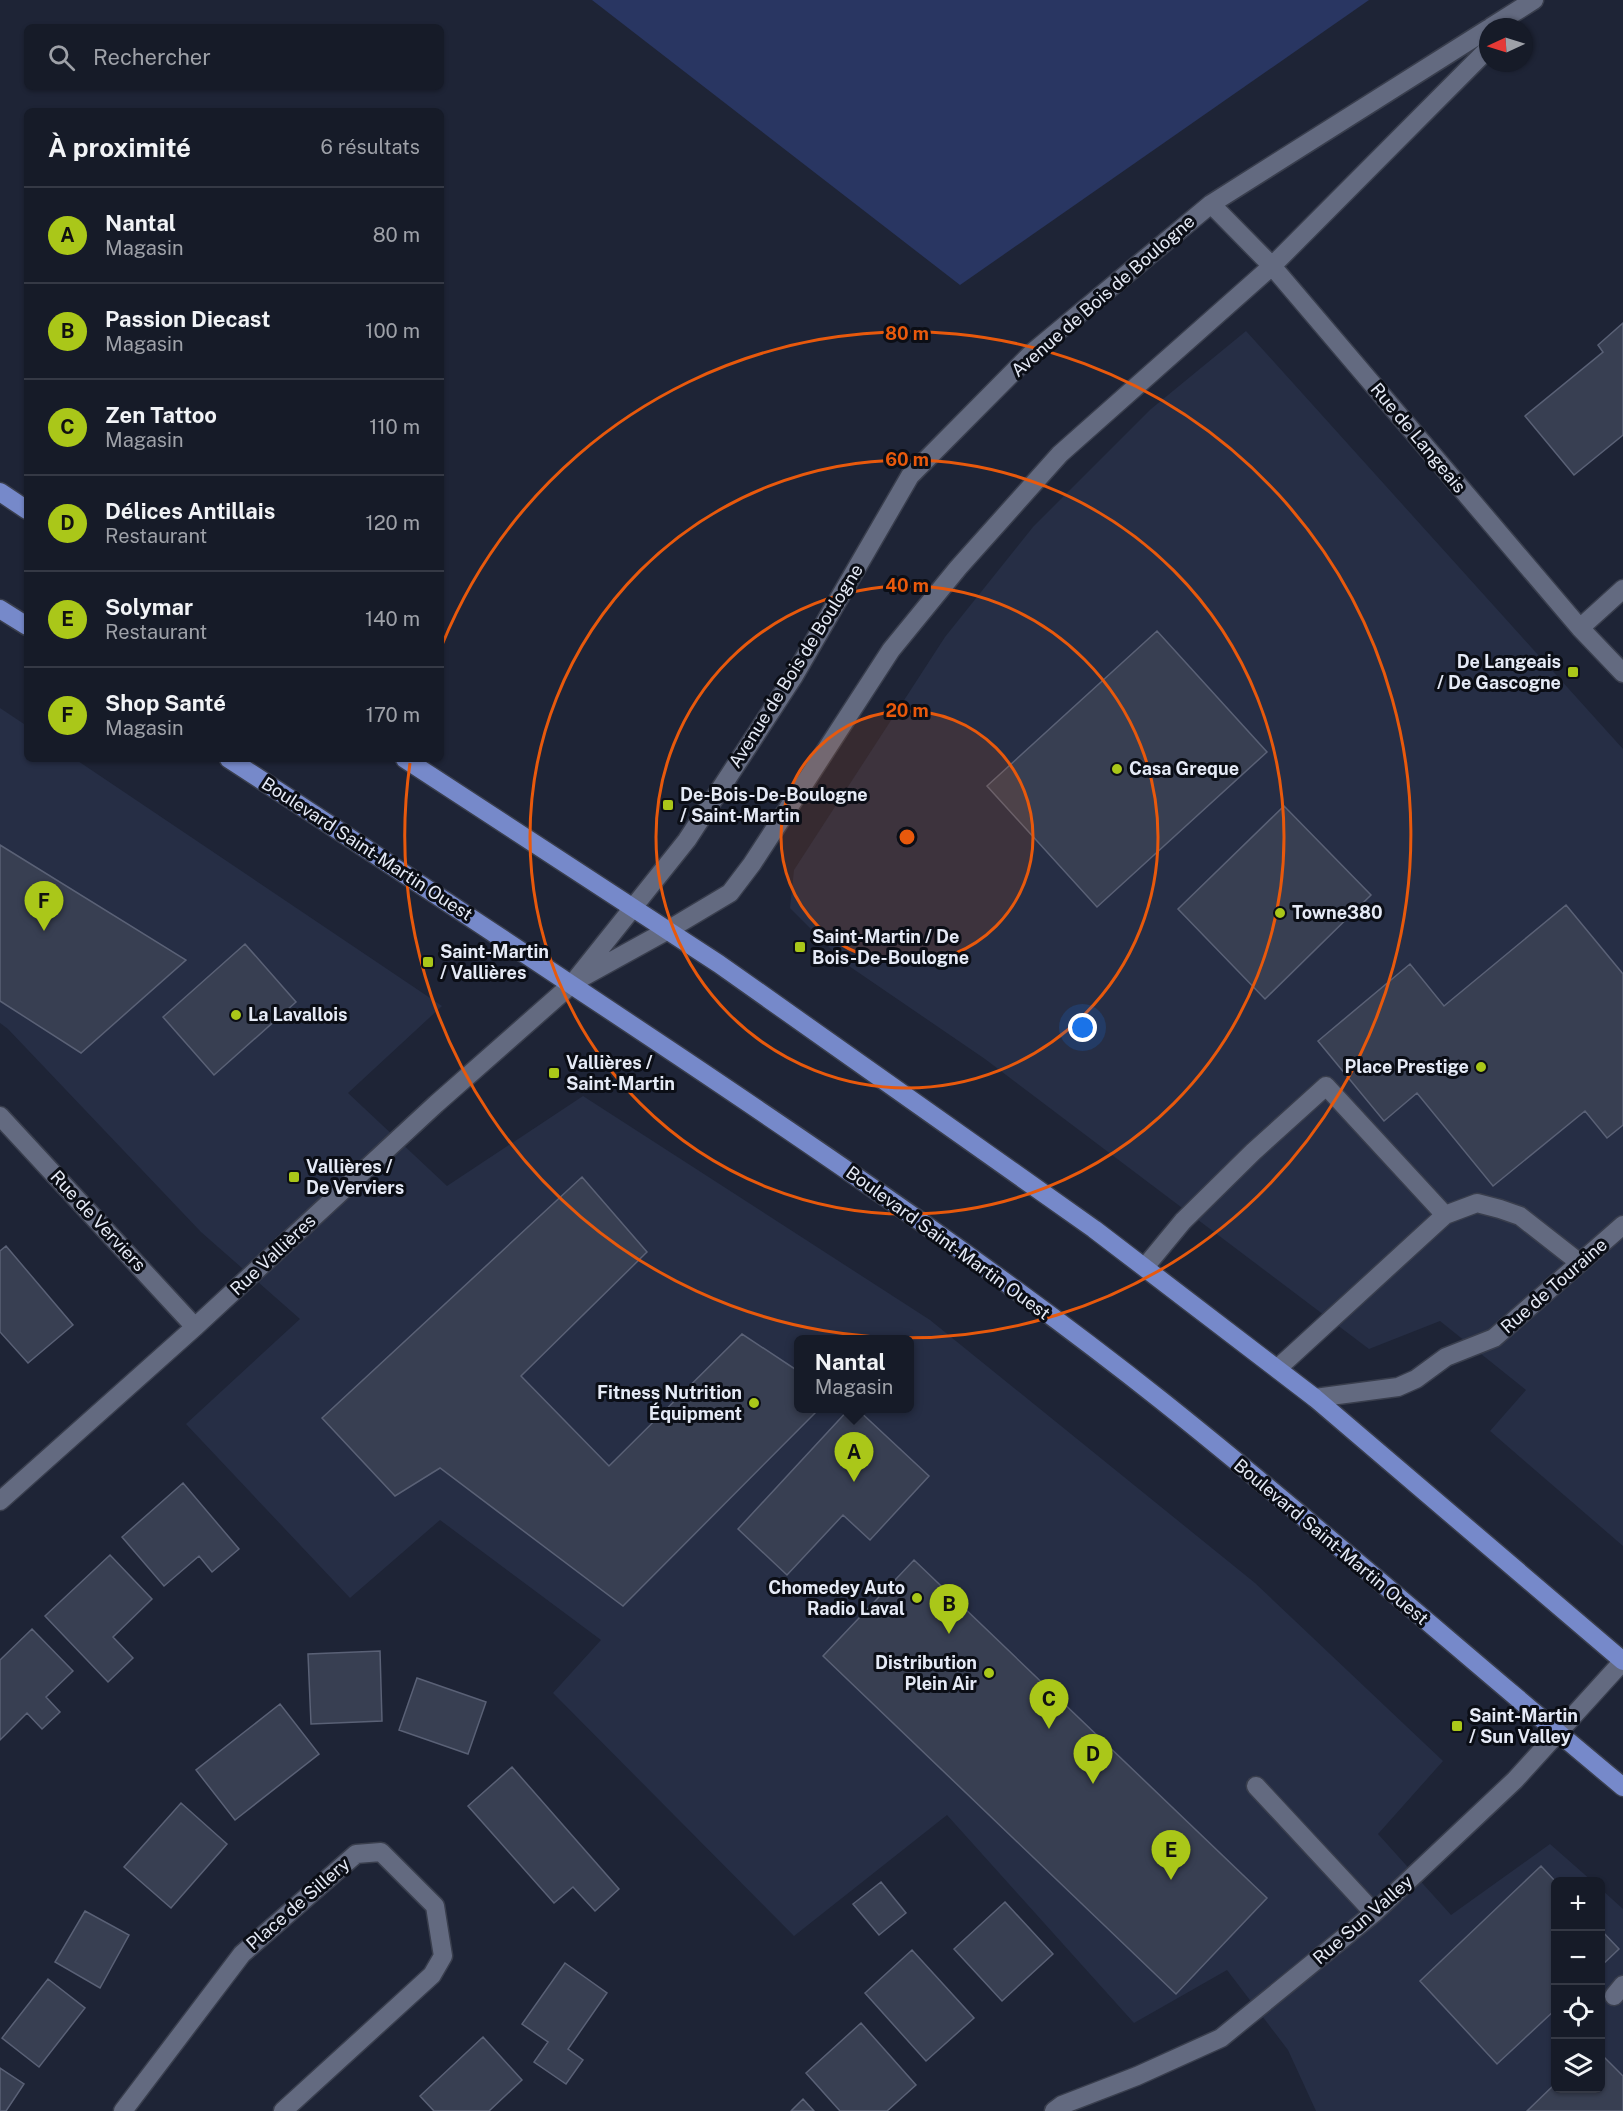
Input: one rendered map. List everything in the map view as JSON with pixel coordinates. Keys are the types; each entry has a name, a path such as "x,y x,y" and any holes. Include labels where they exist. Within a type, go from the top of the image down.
{"main road":[{"path":"0,492 24,508"},
{"path":"0,609 24,624"},
{"name":"Boulevard Saint-Martin Ouest","path":"234,762 572,984 843,1167 1018,1292 1162,1401 1623,1787"},
{"path":"410,762 728,970 989,1153 1145,1267 1315,1398 1623,1661"}],"street":[{"name":"Avenue de Bois de Boulogne","path":"1519,18 1536,0"},
{"name":"Avenue de Bois de Boulogne","path":"1506,18 1536,0"},
{"name":"Avenue de Bois de Boulogne","path":"572,984 687,840 794,676 910,476 1033,352 1211,204 1479,35"},
{"path":"572,984 730,893 752,864 891,650 957,568 1059,454 1272,266 1479,58"},
{"name":"Rue de Langeais","path":"1211,204 1272,266 1580,628 1623,673"},
{"path":"1580,628 1623,589"},
{"name":"Rue Vallières","path":"0,1501 195,1327 436,1104 572,984"},
{"path":"1145,1267 1183,1221 1253,1152 1326,1086 1445,1215"},
{"name":"Rue de Verviers","path":"0,1116 195,1327"},
{"path":"1278,1368 1370,1281 1445,1215 1477,1203 1520,1216 1580,1263"},
{"name":"Rue de Touraine","path":"1315,1398 1403,1385 1422,1375 1446,1357 1494,1338 1623,1225"},
{"name":"Rue Sun Valley","path":"1054,2111 1062,2105 1137,2076 1221,2038 1374,1913 1515,1780 1623,1661"},
{"path":"1256,1786 1374,1913"},
{"name":"Place de Sillery","path":"123,2111 242,1954 356,1854 381,1852 435,1906 443,1956 432,1975 283,2111"}],"shaded area":[{"path":"592,0 1369,0 960,285"},
{"path":"1246,331 1623,749 1623,1546 1490,1431 1526,1390 1440,1321 1369,1349 985,1059 846,964 790,908 794,870 945,637 1033,527 1151,409"},
{"path":"0,708 24,724 24,762 79,762 442,1006 348,1093 447,1186 583,1096 930,1320 1255,1583 1443,1761 1378,1834 1451,1915 1550,1844 1587,1877 1551,1877 1551,2093 1605,2093 1605,1893 1623,1909 1623,2111 1316,2111 1288,2050 1227,1970 1134,2023 947,1815 794,1936 553,1693 601,1640 440,1520 350,1598 186,1424 300,1319 201,1232 0,1023"}],"building":[{"path":"1623,323 1623,435 1574,475 1525,416 1603,352 1598,345"},
{"path":"1157,631 1267,752 1097,907 987,786"},
{"path":"1284,806 1371,895 1265,999 1178,909"},
{"path":"0,845 186,960 81,1053 0,1001"},
{"name":"Place Prestige","path":"1566,905 1623,974 1623,1125 1607,1138 1585,1111 1493,1186 1417,1093 1384,1121 1318,1041 1410,964 1444,1006"},
{"path":"245,944 296,1002 214,1075 163,1017"},
{"path":"582,1177 647,1252 521,1376 609,1466 742,1334 794,1368 794,1413 815,1413 623,1606 440,1468 395,1496 322,1418"},
{"path":"6,1246 73,1325 28,1363 0,1332 0,1251"},
{"path":"845,1413 861,1413 929,1476 870,1540 843,1515 787,1575 738,1529"},
{"path":"183,1483 239,1549 212,1572 199,1556 164,1586 122,1537"},
{"path":"110,1555 152,1599 113,1637 133,1658 108,1682 45,1616"},
{"path":"914,1560 1267,1898 1176,1994 823,1656"},
{"path":"32,1629 73,1671 46,1697 60,1712 42,1729 27,1713 0,1740 0,1660"},
{"path":"380,1651 382,1721 311,1724 308,1654"},
{"path":"417,1678 486,1702 468,1754 399,1730"},
{"path":"280,1704 319,1754 235,1820 196,1770"},
{"path":"512,1767 619,1889 595,1911 573,1887 554,1903 468,1806"},
{"path":"181,1803 227,1844 171,1908 124,1867"},
{"path":"1541,1866 1551,1877 1551,2014 1497,2064 1420,1981"},
{"path":"881,1882 906,1913 879,1935 853,1904"},
{"path":"1005,1902 1053,1954 1002,2001 954,1949"},
{"path":"85,1911 129,1935 100,1988 55,1962"},
{"path":"1605,1934 1619,1949 1605,1962"},
{"path":"912,1950 974,2018 926,2061 865,1993"},
{"path":"565,1963 607,1993 568,2049 583,2060 566,2084 534,2062 548,2042 522,2024"},
{"path":"48,1979 85,2008 39,2067 2,2038"},
{"path":"861,2023 916,2085 887,2111 840,2111 806,2073"},
{"path":"483,2037 522,2080 489,2111 434,2111 420,2096"},
{"path":"1605,2058 1623,2076 1623,2111 1527,2111 1551,2088 1551,2093 1605,2093"},
{"path":"0,2068 24,2084 6,2111 0,2111"},
{"path":"803,2099 814,2111 791,2111"}],"place":[{"name":"De Langeais / De Gascogne","path":"1573,672"},
{"name":"Casa Greque","path":"1117,769"},
{"name":"De-Bois-De-Boulogne / Saint-Martin","path":"668,805"},
{"name":"Towne380","path":"1280,913"},
{"name":"Shop Santé","path":"44,931"},
{"name":"Saint-Martin / De Bois-De-Boulogne","path":"800,947"},
{"name":"Saint-Martin / Vallières","path":"428,962"},
{"name":"La Lavallois","path":"236,1015"},
{"name":"Place Prestige","path":"1481,1067"},
{"name":"Vallières / Saint-Martin","path":"554,1073"},
{"name":"Vallières / De Verviers","path":"294,1177"},
{"name":"Fitness Nutrition Équipment","path":"754,1403"},
{"name":"Nantal","path":"854,1482"},
{"name":"Chomedey Auto Radio Laval","path":"917,1598"},
{"name":"Passion Diecast","path":"949,1634"},
{"name":"Distribution Plein Air","path":"989,1673"},
{"name":"Saint-Martin / Sun Valley","path":"1457,1726"},
{"name":"Zen Tattoo","path":"1049,1729"},
{"name":"Délices Antillais","path":"1093,1784"},
{"name":"Solymar","path":"1171,1880"}]}
